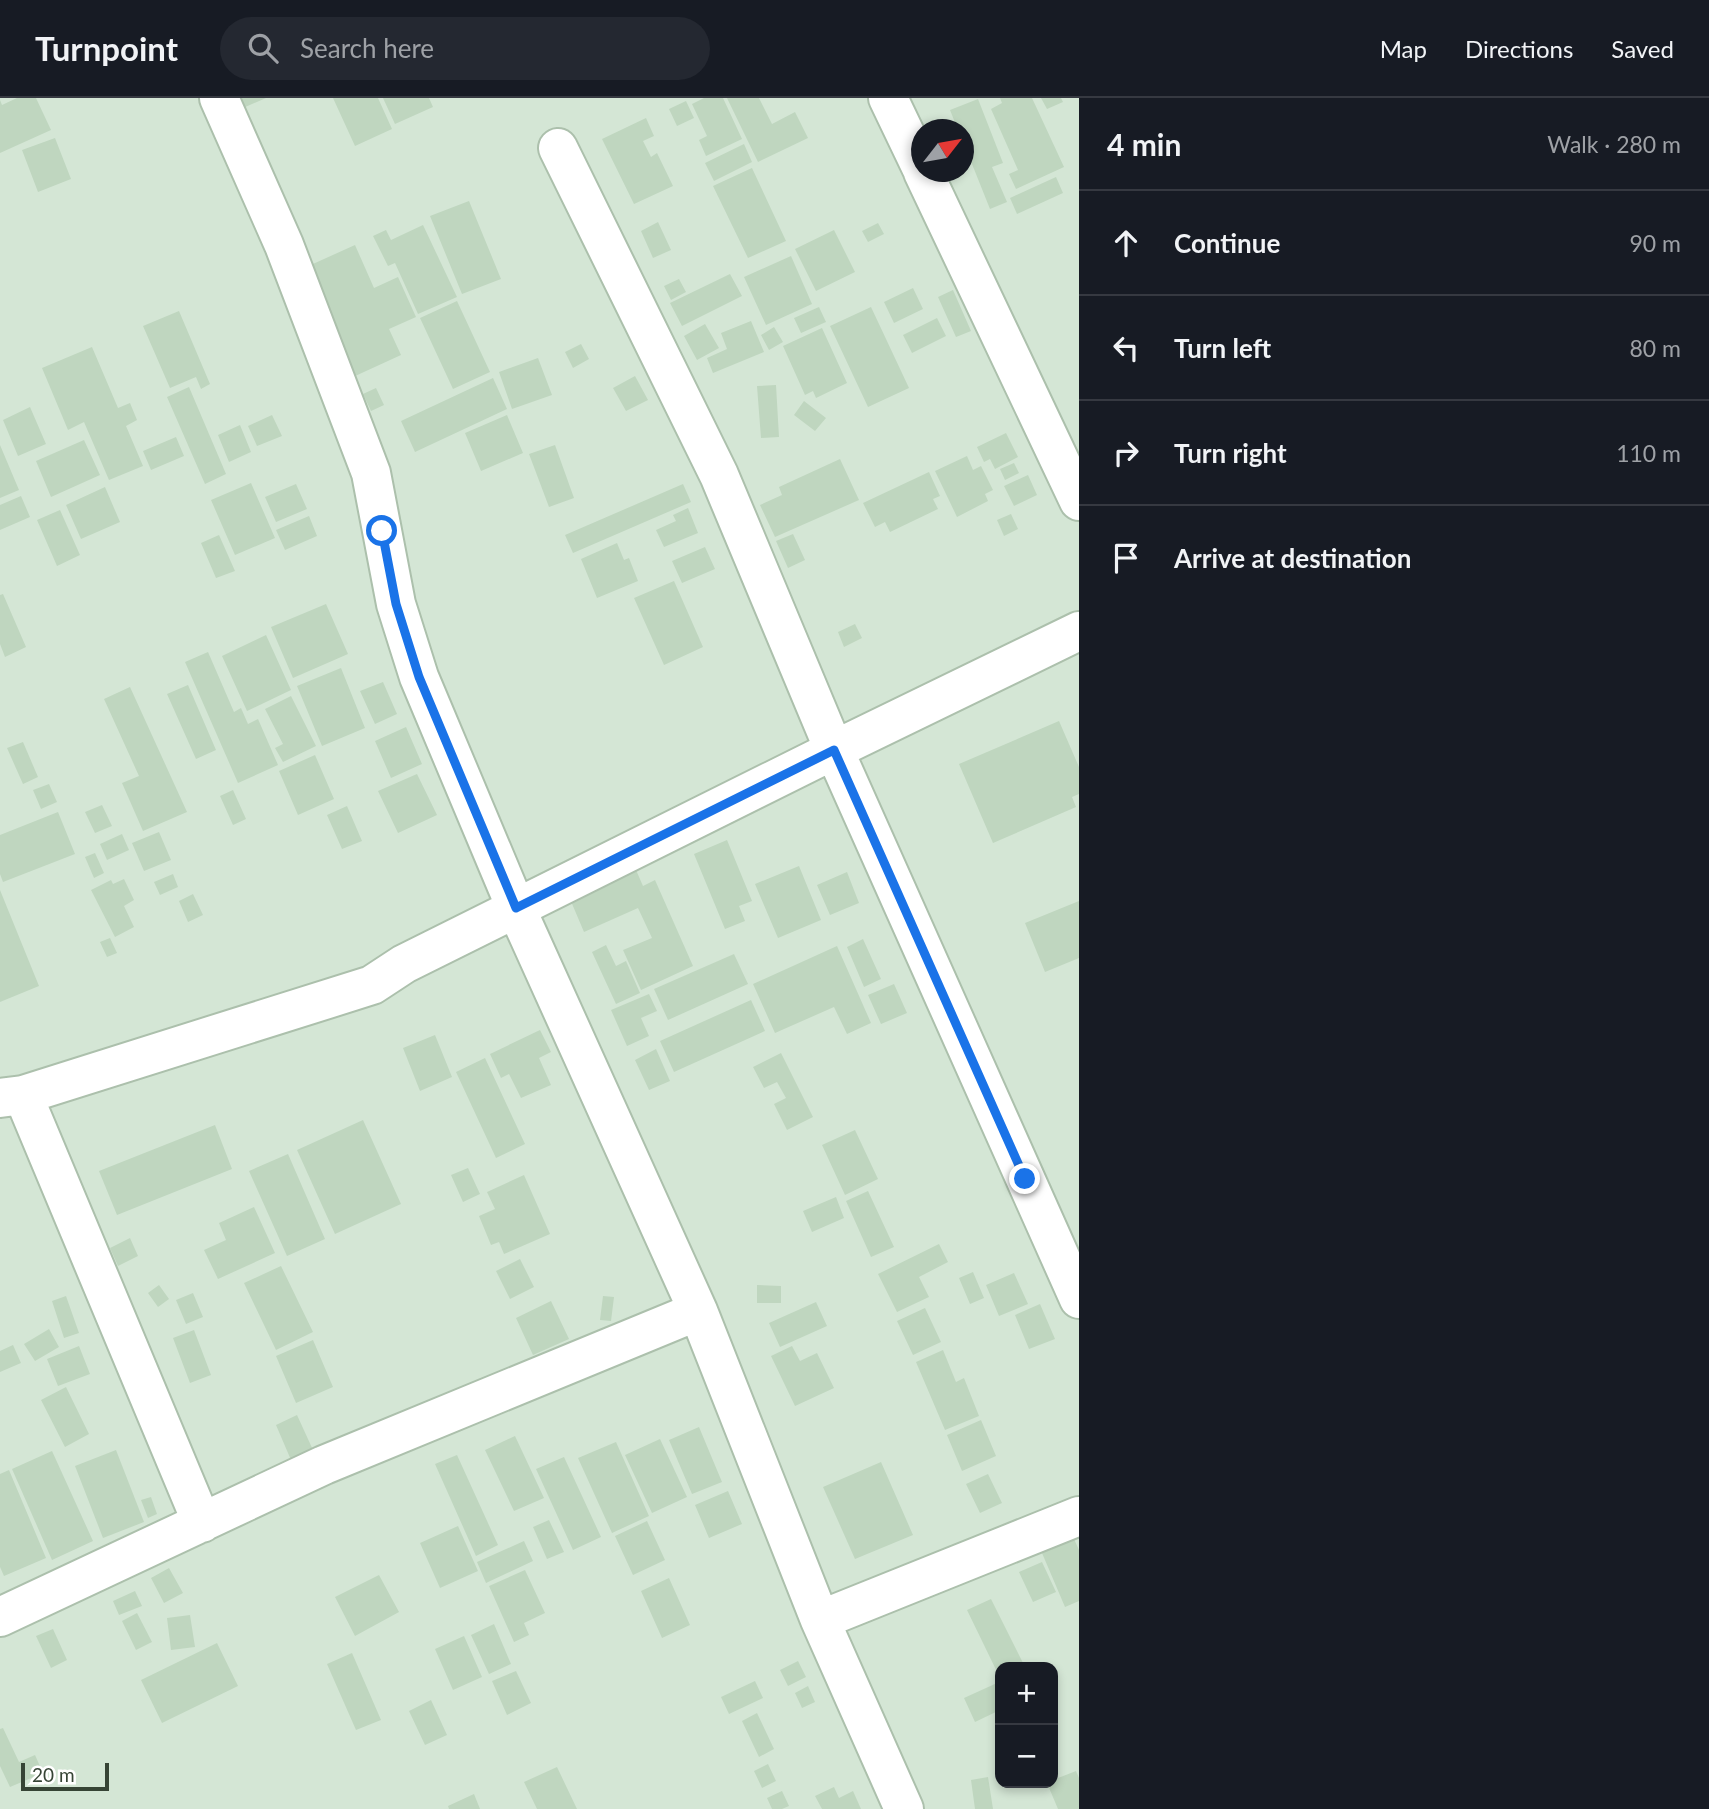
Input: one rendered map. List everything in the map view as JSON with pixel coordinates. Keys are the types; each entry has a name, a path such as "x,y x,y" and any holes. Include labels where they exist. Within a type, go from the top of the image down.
{"street":[{"path":"219,98 284,245 371,473 396,604 419,677 516,908 698,1311 820,1620 904,1809"},
{"path":"888,98 911,147"},
{"path":"558,148 719,475 834,750 1079,1299"},
{"path":"928,182 1079,501"},
{"path":"202,1523 12,1097 372,985 404,964 1079,631"},
{"path":"0,1617 324,1465 698,1311"},
{"path":"820,1620 1079,1516"}],"shaded area":[{"path":"0,98 1079,98 1079,1809 0,1809"}],"building":[{"path":"17,98 36,98 51,130 0,153 0,100 2,105"},
{"path":"238,98 266,98 243,108"},
{"path":"333,98 378,98 392,129 355,146"},
{"path":"383,98 429,98 433,107 395,124"},
{"path":"704,98 723,98 742,139 706,156 699,140 707,136 692,104"},
{"path":"727,98 759,98 772,124 795,112 808,138 758,162"},
{"path":"1000,98 1032,98 1064,167 1016,189 1009,174 1018,170 991,109 1002,103"},
{"path":"1041,98 1061,98 1063,102 1047,109"},
{"path":"978,99 1003,163 992,167 1007,202 990,209 974,169 974,119 954,119 950,110"},
{"path":"686,101 694,118 677,126 669,109"},
{"path":"646,118 654,136 643,141 651,157 657,153 673,186 634,204 602,139"},
{"path":"55,138 71,179 38,192 22,150"},
{"path":"744,144 752,162 714,181 705,163"},
{"path":"752,168 786,241 748,258 713,186"},
{"path":"1056,177 1063,193 1017,214 1010,198"},
{"path":"469,201 501,279 462,294 430,216"},
{"path":"658,222 671,250 653,258 641,231"},
{"path":"878,223 884,234 868,242 862,231"},
{"path":"423,225 457,297 418,314 395,263 388,266 373,236 386,230 391,240"},
{"path":"834,230 855,272 816,291 795,249"},
{"path":"355,245 374,288 398,277 416,317 389,329 401,355 353,377 304,268"},
{"path":"791,256 812,304 766,325 744,277"},
{"path":"730,274 742,296 682,326 670,303"},
{"path":"679,279 686,292 671,300 664,286"},
{"path":"913,288 923,309 894,323 884,302"},
{"path":"953,290 971,331 956,337 938,297"},
{"path":"457,301 490,372 453,389 420,318"},
{"path":"819,307 826,322 801,333 794,318"},
{"path":"871,307 909,388 868,407 830,326"},
{"path":"179,311 210,384 201,389 196,377 170,388 143,326"},
{"path":"937,318 946,336 912,353 903,335"},
{"path":"751,321 764,352 713,373 707,358 727,349 721,333"},
{"path":"705,324 719,348 697,360 684,336"},
{"path":"774,327 783,342 769,350 761,335"},
{"path":"822,328 847,383 816,398 813,391 805,395 783,346"},
{"path":"581,344 589,359 573,368 565,352"},
{"path":"92,347 118,408 130,403 137,420 126,426 143,466 109,480 84,422 68,430 42,368"},
{"path":"538,358 552,395 512,409 499,372"},
{"path":"635,376 648,400 626,411 613,388"},
{"path":"493,378 507,409 415,452 401,421"},
{"path":"776,385 779,437 761,438 757,386"},
{"path":"189,387 226,474 205,484 167,397"},
{"path":"376,388 384,405 371,411 363,394"},
{"path":"804,401 826,418 815,431 794,415"},
{"path":"30,407 46,444 18,456 3,420"},
{"path":"272,415 282,436 257,446 248,426"},
{"path":"507,415 523,453 481,471 465,433"},
{"path":"240,425 251,452 229,462 218,435"},
{"path":"1006,433 1018,457 995,469 990,459 984,462 977,447"},
{"path":"176,437 184,456 151,470 143,451"},
{"path":"84,440 100,475 51,497 36,461"},
{"path":"0,445 19,490 0,498"},
{"path":"555,445 574,498 549,507 529,454"},
{"path":"967,456 973,470 981,466 993,490 985,494 988,501 957,517 935,471"},
{"path":"840,459 859,500 775,537 760,505 782,495 779,487"},
{"path":"1014,463 1019,473 1005,480 1000,469"},
{"path":"929,472 940,496 933,499 938,509 890,532 885,522 875,527 863,503"},
{"path":"1028,475 1037,495 1014,506 1004,486"},
{"path":"251,483 275,538 235,555 211,500"},
{"path":"296,484 307,509 276,522 265,497"},
{"path":"683,484 691,502 573,553 565,535"},
{"path":"105,487 120,522 81,539 66,505"},
{"path":"21,496 30,517 0,530 0,505"},
{"path":"688,508 698,533 664,547 656,530 676,521 673,515"},
{"path":"60,510 80,555 57,566 37,520"},
{"path":"1011,514 1018,529 1004,536 997,520"},
{"path":"309,516 317,536 285,550 276,530"},
{"path":"793,534 805,560 788,568 776,541"},
{"path":"219,535 235,571 216,578 201,543"},
{"path":"617,543 624,560 629,558 638,581 597,598 581,559"},
{"path":"705,547 715,569 682,583 672,561"},
{"path":"674,581 703,647 664,665 634,598"},
{"path":"3,594 26,647 5,657 0,644 0,595"},
{"path":"326,604 348,654 293,678 271,627"},
{"path":"855,624 862,638 844,647 838,632"},
{"path":"266,635 291,690 247,711 222,656"},
{"path":"208,652 234,712 241,708 248,724 258,719 278,765 238,783 185,662"},
{"path":"341,668 365,728 322,746 297,686"},
{"path":"383,682 397,714 375,724 360,691"},
{"path":"188,685 216,750 196,759 167,694"},
{"path":"130,687 187,812 143,831 122,783 139,776 104,699"},
{"path":"291,696 316,746 283,762 275,748 283,744 265,709"},
{"path":"1059,721 1079,767 1079,794 1072,797 1076,807 993,843 959,764"},
{"path":"406,727 422,764 391,778 375,741"},
{"path":"23,742 38,777 23,784 7,748"},
{"path":"315,755 334,799 298,815 279,771"},
{"path":"417,774 437,815 398,833 378,791"},
{"path":"49,784 57,802 41,809 33,790"},
{"path":"233,790 246,819 233,825 220,796"},
{"path":"102,805 112,826 95,833 85,812"},
{"path":"347,806 362,841 342,849 327,815"},
{"path":"58,812 75,854 3,882 0,874 0,835"},
{"path":"159,832 171,860 144,871 132,843"},
{"path":"122,834 129,850 107,860 100,844"},
{"path":"727,840 752,901 739,906 745,921 725,929 694,854"},
{"path":"95,853 104,873 94,878 85,857"},
{"path":"799,866 821,920 778,938 755,884"},
{"path":"636,870 643,886 655,880 693,966 641,990 623,950 652,938 638,908 584,932 570,899"},
{"path":"847,872 859,903 830,915 817,885"},
{"path":"173,874 178,887 160,895 154,882"},
{"path":"124,879 134,900 124,906 134,927 115,937 91,890 111,880 113,884"},
{"path":"0,890 39,986 0,1002"},
{"path":"193,894 203,915 188,922 179,901"},
{"path":"1079,901 1079,958 1045,972 1025,923"},
{"path":"110,938 117,953 107,957 100,942"},
{"path":"863,939 881,979 864,987 847,947"},
{"path":"606,945 616,966 626,961 640,993 616,1004 592,952"},
{"path":"837,946 871,1023 847,1034 834,1007 775,1033 753,984"},
{"path":"734,954 748,984 668,1020 654,989"},
{"path":"894,984 907,1013 881,1024 868,995"},
{"path":"649,994 657,1011 641,1018 649,1036 627,1046 611,1010"},
{"path":"751,1000 765,1031 674,1072 660,1041"},
{"path":"540,1030 551,1052 539,1058 551,1085 521,1098 509,1074 501,1078 490,1054"},
{"path":"435,1035 452,1077 420,1091 403,1048"},
{"path":"656,1049 670,1081 649,1090 635,1060"},
{"path":"781,1053 813,1117 787,1130 774,1104 786,1098 777,1082 764,1088 753,1067"},
{"path":"485,1058 525,1144 496,1158 456,1072"},
{"path":"363,1120 401,1204 335,1234 297,1150"},
{"path":"215,1125 232,1169 117,1215 99,1171"},
{"path":"855,1130 878,1179 845,1195 822,1145"},
{"path":"288,1154 325,1239 287,1256 249,1171"},
{"path":"468,1168 480,1194 463,1202 451,1175"},
{"path":"524,1175 550,1234 504,1254 499,1242 491,1245 479,1216 495,1209 487,1192"},
{"path":"868,1191 894,1247 871,1257 846,1201"},
{"path":"836,1197 844,1218 812,1232 803,1211"},
{"path":"254,1207 275,1253 218,1279 204,1250 226,1240 219,1223"},
{"path":"130,1238 138,1256 118,1266 110,1248"},
{"path":"939,1244 948,1262 919,1277 929,1297 897,1312 878,1274"},
{"path":"520,1259 534,1287 510,1299 496,1271"},
{"path":"281,1266 313,1332 276,1350 244,1283"},
{"path":"973,1272 984,1298 970,1304 959,1278"},
{"path":"1014,1273 1028,1304 999,1316 986,1285"},
{"path":"159,1285 169,1299 158,1307 148,1293"},
{"path":"757,1285 781,1286 781,1303 757,1303"},
{"path":"193,1293 203,1317 186,1324 176,1300"},
{"path":"66,1296 79,1333 64,1338 52,1301"},
{"path":"603,1296 614,1297 611,1321 600,1320"},
{"path":"551,1301 569,1339 533,1355 516,1318"},
{"path":"816,1302 827,1326 780,1347 769,1323"},
{"path":"1040,1304 1055,1339 1029,1349 1015,1315"},
{"path":"925,1308 941,1342 913,1355 897,1321"},
{"path":"49,1329 59,1347 35,1361 24,1344"},
{"path":"194,1330 211,1375 190,1383 173,1338"},
{"path":"313,1340 333,1387 296,1403 276,1356"},
{"path":"13,1345 21,1363 0,1372 0,1351"},
{"path":"79,1346 90,1374 58,1386 47,1359"},
{"path":"792,1346 800,1361 817,1353 834,1388 795,1406 771,1356"},
{"path":"943,1350 956,1382 964,1378 979,1416 945,1430 916,1362"},
{"path":"66,1387 89,1434 65,1447 41,1400"},
{"path":"297,1415 313,1450 291,1460 276,1425"},
{"path":"981,1420 996,1456 962,1471 947,1435"},
{"path":"699,1427 722,1482 692,1494 669,1440"},
{"path":"515,1436 544,1498 514,1511 485,1450"},
{"path":"660,1439 687,1497 652,1513 625,1455"},
{"path":"616,1442 649,1516 612,1533 578,1458"},
{"path":"116,1450 144,1522 103,1538 75,1466"},
{"path":"52,1451 93,1541 52,1560 12,1469"},
{"path":"457,1455 498,1545 476,1556 435,1464"},
{"path":"564,1457 601,1537 573,1550 536,1469"},
{"path":"881,1462 913,1535 855,1559 823,1487"},
{"path":"9,1470 46,1558 4,1576 0,1567 0,1474"},
{"path":"988,1474 1002,1503 980,1513 966,1484"},
{"path":"728,1491 742,1524 709,1538 695,1505"},
{"path":"151,1497 157,1514 148,1518 141,1500"},
{"path":"549,1520 564,1552 547,1559 533,1527"},
{"path":"647,1521 665,1560 633,1575 615,1536"},
{"path":"458,1526 478,1571 440,1588 420,1543"},
{"path":"1074,1539 1079,1550 1079,1601 1065,1607 1042,1553"},
{"path":"524,1541 533,1561 486,1583 477,1562"},
{"path":"1042,1562 1056,1592 1033,1602 1019,1572"},
{"path":"169,1568 183,1593 164,1603 151,1578"},
{"path":"525,1570 545,1613 524,1623 529,1635 514,1642 489,1586"},
{"path":"379,1575 399,1612 355,1636 335,1597"},
{"path":"669,1578 690,1625 662,1638 641,1591"},
{"path":"135,1591 142,1606 119,1615 113,1601"},
{"path":"991,1599 1022,1662 995,1662 995,1668 967,1610"},
{"path":"137,1613 152,1642 136,1650 122,1621"},
{"path":"190,1615 195,1647 171,1650 167,1618"},
{"path":"494,1624 511,1664 489,1674 471,1635"},
{"path":"53,1629 67,1660 51,1668 36,1636"},
{"path":"464,1636 482,1677 453,1690 435,1649"},
{"path":"217,1643 238,1686 162,1723 141,1680"},
{"path":"352,1653 381,1720 356,1730 327,1664"},
{"path":"798,1661 806,1677 788,1686 780,1670"},
{"path":"516,1671 531,1703 507,1715 492,1681"},
{"path":"755,1681 763,1698 729,1714 721,1697"},
{"path":"995,1684 995,1712 975,1722 964,1698"},
{"path":"808,1686 815,1702 802,1708 795,1693"},
{"path":"431,1700 447,1735 425,1745 409,1711"},
{"path":"757,1713 774,1749 759,1757 742,1721"},
{"path":"3,1728 19,1762 35,1755 43,1773 10,1787 0,1766 0,1729"},
{"path":"768,1764 776,1781 762,1788 754,1771"},
{"path":"557,1767 577,1809 537,1809 524,1782"},
{"path":"1076,1771 1079,1778 1079,1809 1058,1809 1049,1788 1058,1788 1058,1778"},
{"path":"988,1777 993,1809 975,1809 971,1780"},
{"path":"834,1787 839,1798 853,1791 861,1809 822,1809 815,1796"},
{"path":"782,1791 789,1806 772,1809 767,1798"},
{"path":"474,1794 480,1809 449,1809 448,1806"}],"route":[{"path":"382,531 396,604 419,677 516,908 834,750 1025,1179"}]}
